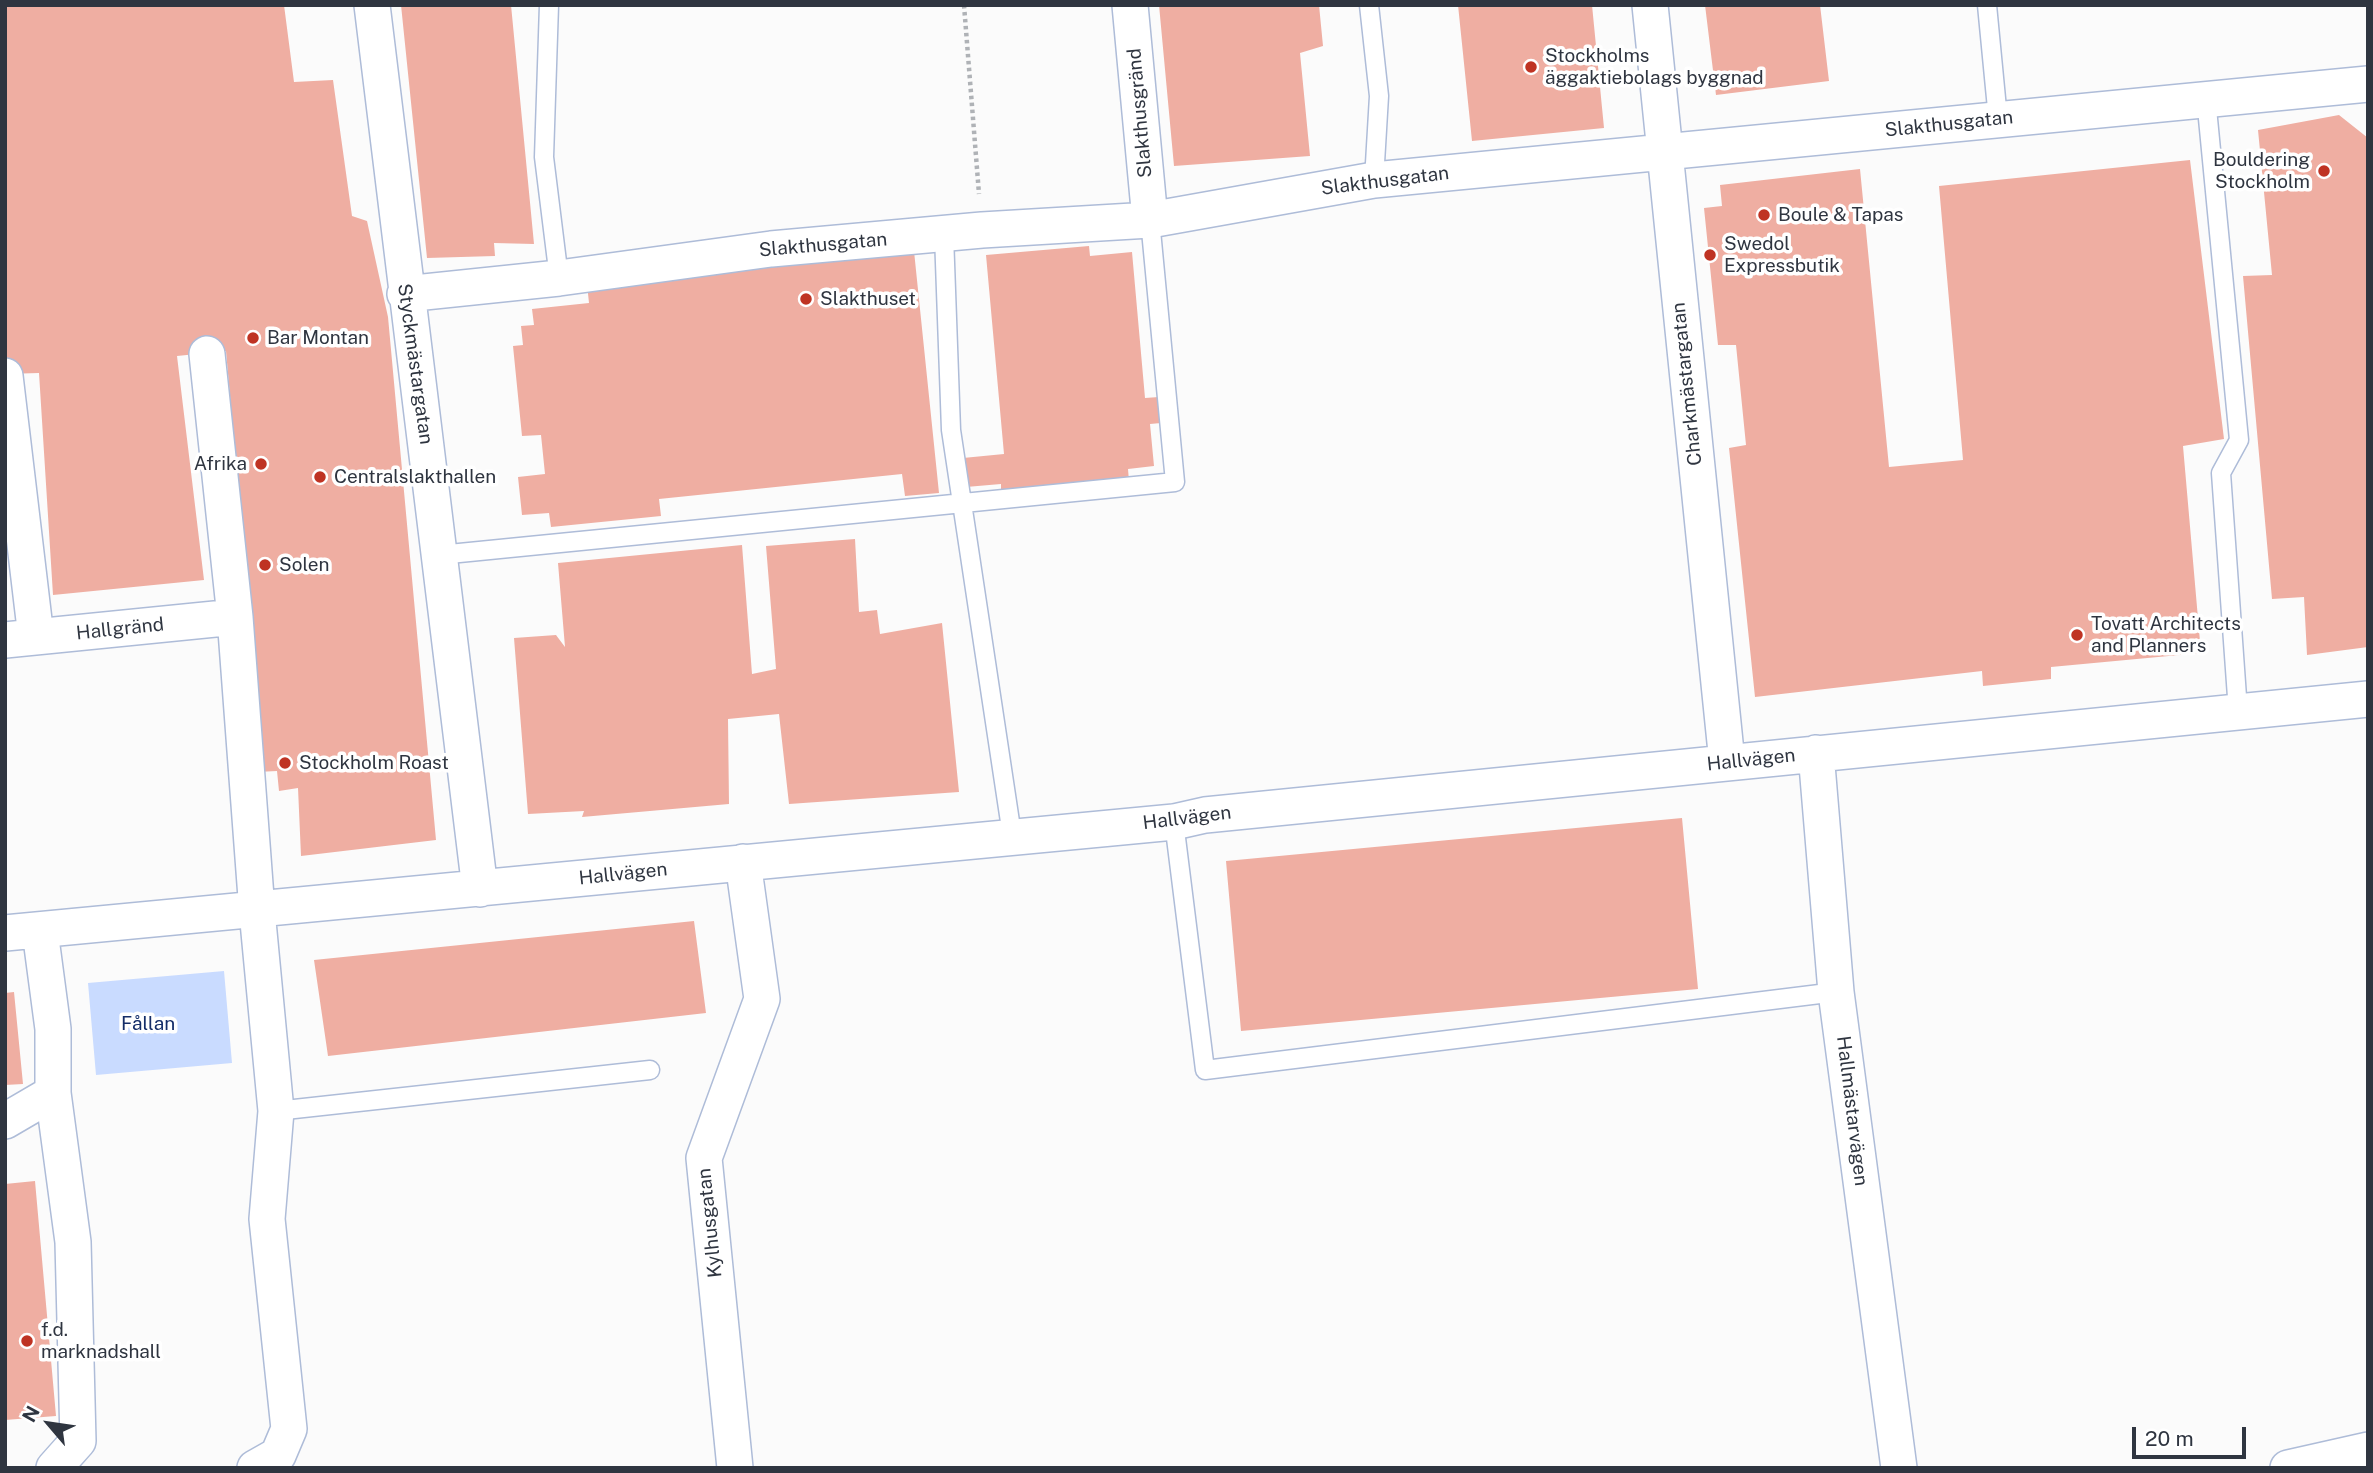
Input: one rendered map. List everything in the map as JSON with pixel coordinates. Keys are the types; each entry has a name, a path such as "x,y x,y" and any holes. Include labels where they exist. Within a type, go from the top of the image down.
{"street":[{"name":"Styckmästargatan","path":"372,5 405,294 480,888"},
{"name":"Slakthusgränd","path":"1130,5 1150,220"},
{"name":"Charkmästargatan","path":"1650,5 1662,152 1727,762"},
{"name":"Slakthusgatan","path":"405,294 559,278 771,249 982,230 1150,220 1374,180 2368,84"},
{"path":"207,354 234,617 276,1111 267,1219 289,1429 278,1455 256,1468"},
{"path":"5,376 21,639"},
{"name":"Hallgränd","path":"21,639 234,617"},
{"name":"Hallvägen","path":"5,933 257,911 1012,835 1174,822 1233,813 1727,762 2368,699"},
{"name":"Hallmästarvägen","path":"1816,753 1836,992 1899,1468"},
{"name":"Kylhusgatan","path":"735,1468 704,1158 762,999 743,862"},
{"path":"40,931 53,1029 53,1093 73,1242 78,1441 54,1468"},
{"path":"5,1121 53,1093"},
{"path":"2288,1468 2368,1450"}],"lane":[{"path":"549,5 544,157 559,278"},
{"path":"1369,5 1378,96 1374,180"},
{"path":"1987,5 1998,119"},
{"path":"2206,98 2239,439 2221,473 2238,711"},
{"path":"439,555 961,506 1175,482 1150,220"},
{"path":"944,235 951,430 1012,835"},
{"path":"1174,822 1205,1070 1836,992"},
{"path":"276,1111 650,1070"}],"path":[{"path":"964,5 982,230"}],"green space":[{"name":"Fållan","path":"224,971 232,1063 96,1075 88,983"}],"building":[{"name":"Centralslakthallen","path":"5,5 284,5 294,82 333,80 352,216 367,221 388,317 436,840 301,856 298,788 279,791 277,771 257,772 255,676 226,351 177,356 204,580 53,595 39,373 5,374"},
{"path":"401,5 511,5 534,244 494,243 495,256 427,258"},
{"path":"1159,5 1319,5 1323,46 1300,53 1310,156 1174,166"},
{"name":"Stockholms äggaktiebolags byggnad","path":"1458,5 1592,5 1604,128 1472,141"},
{"path":"1705,5 1820,5 1829,81 1716,95"},
{"path":"2339,115 2368,138 2368,647 2307,655 2304,597 2272,599 2243,276 2272,275 2258,130"},
{"path":"2190,160 2224,439 2183,446 2201,653 2051,667 2051,679 1983,686 1982,671 1755,697 1729,448 1746,445 1736,345 1718,345 1704,208 1722,206 1720,185 1860,169 1889,467 1963,460 1939,186"},
{"path":"1089,246 1090,256 1132,252 1145,398 1159,397 1161,423 1150,424 1154,466 1128,469 1129,481 1001,492 1001,484 966,487 963,458 1004,454 986,255"},
{"path":"914,251 939,493 905,496 902,474 659,499 661,516 551,527 549,513 522,515 518,477 545,474 541,435 522,436 513,346 523,345 521,326 534,325 532,309 589,303 587,284"},
{"path":"855,539 859,612 877,610 880,634 942,623 959,792 789,804 779,714 728,719 729,804 582,817 584,811 528,814 514,638 556,635 565,647 558,563 742,545 752,674 776,669 766,546"},
{"path":"1682,818 1698,989 1241,1031 1226,861"},
{"path":"694,921 706,1013 328,1056 314,960"},
{"path":"14,992 23,1084 5,1085 5,993"},
{"name":"f.d. marknadshall","path":"35,1181 56,1416 5,1420 5,1184"}],"place":[{"name":"Stockholms äggaktiebolags byggnad","path":"1531,67"},
{"name":"Bouldering Stockholm","path":"2324,171"},
{"name":"Boule & Tapas","path":"1764,215"},
{"name":"Swedol Expressbutik","path":"1710,255"},
{"name":"Slakthuset","path":"806,299"},
{"name":"Bar Montan","path":"253,338"},
{"name":"Afrika","path":"261,464"},
{"name":"Centralslakthallen","path":"320,477"},
{"name":"Solen","path":"265,565"},
{"name":"Tovatt Architects and Planners","path":"2077,635"},
{"name":"Stockholm Roast","path":"285,763"},
{"name":"f.d. marknadshall","path":"27,1341"}]}
